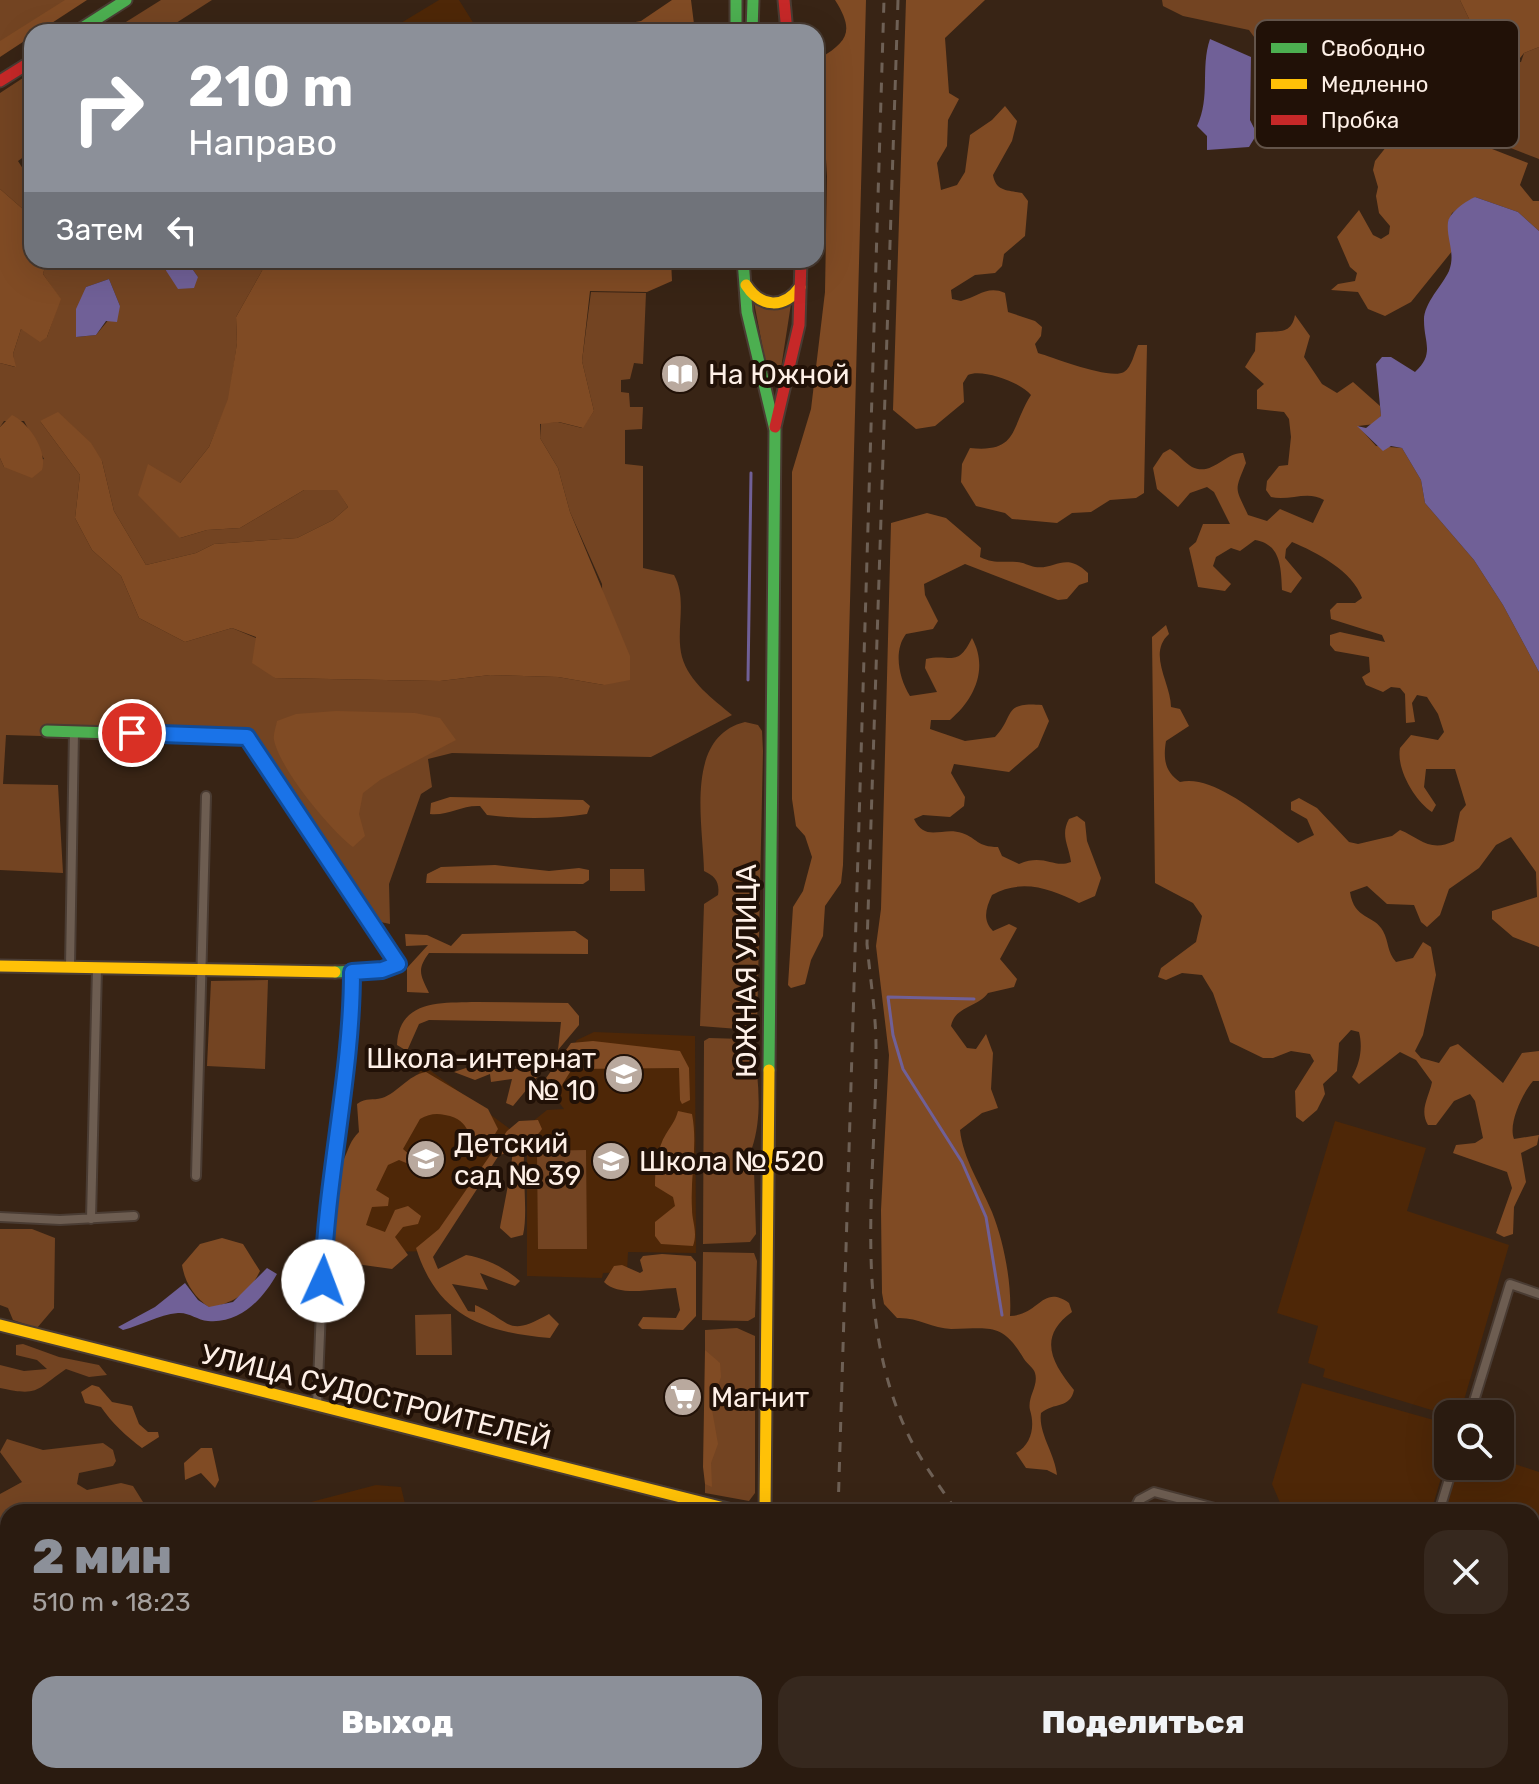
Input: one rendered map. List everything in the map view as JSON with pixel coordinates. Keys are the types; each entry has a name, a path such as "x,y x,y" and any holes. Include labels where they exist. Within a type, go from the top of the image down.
{"street":[{"path":"88,24 126,0"},
{"path":"736,0 736,24"},
{"path":"752,24 753,0"},
{"path":"784,0 788,24"},
{"path":"790,24 792,0"},
{"path":"0,81 24,66"},
{"path":"744,268 747,312 775,430"},
{"path":"775,430 799,325 801,268"},
{"path":"745,278 754,297 772,305 792,298 802,281"},
{"name":"ЮЖНАЯ УЛИЦА","path":"765,1504 775,430"},
{"path":"0,966 352,972 382,970 398,964 247,737 47,731"},
{"path":"70,966 74,731"},
{"path":"196,1176 206,796"},
{"path":"91,1219 97,968"},
{"path":"317,1406 325,1214 352,1012 352,972"},
{"path":"0,1217 91,1219 134,1216"},
{"path":"1474,1400 1510,1284 1539,1294"},
{"name":"УЛИЦА СУДОСТРОИТЕЛЕЙ","path":"0,1325 708,1504"},
{"path":"1441,1504 1449,1480"},
{"path":"1138,1504 1143,1496 1165,1493 1203,1504"}],"shaded area":[{"path":"0,0 73,0 36,24 24,24 24,32 0,48"},
{"path":"65,0 87,0 50,24 27,24"},
{"path":"161,0 212,0 174,24 123,24"},
{"path":"439,0 459,0 474,24 399,24"},
{"path":"672,0 691,0 694,24 625,24 641,21"},
{"path":"835,0 866,0 843,865 841,883 825,906 823,936 811,960 805,984 791,988 788,985 793,907 803,891 812,857 805,836 796,826 792,799 792,472 811,409 825,292 827,176 824,55 837,46 846,34 841,10"},
{"path":"906,0 985,0 945,38 949,93 959,99 948,120 947,146 937,163 941,190 957,185 965,172 970,135 992,120 1005,106 1017,121 1012,141 993,175 997,185 1022,193 1028,201 1025,236 1004,254 1002,266 995,273 975,275 951,290 952,299 961,301 993,290 1005,293 1008,312 1035,321 1042,327 1041,336 1035,344 1038,353 1095,371 1124,372 1138,345 1147,345 1144,493 1136,498 1110,500 1091,512 1072,513 1057,523 1012,519 1005,513 976,506 961,482 962,464 970,448 997,446 1011,436 1031,395 1019,385 1001,378 982,373 968,375 963,383 964,402 935,426 916,429 893,410"},
{"path":"1162,0 1460,0 1470,20 1255,20 1255,38 1249,30 1183,16 1163,6"},
{"path":"1460,0 1539,0 1539,47 1524,53 1519,59 1519,20 1470,20"},
{"path":"24,26 24,41 0,57 0,41"},
{"path":"1210,39 1251,57 1250,120 1255,137 1249,147 1207,150 1207,136 1197,126 1204,104"},
{"path":"1539,47 1539,159 1511,148 1519,148 1519,62 1524,53"},
{"path":"24,77 24,157 18,161 24,170 24,210 0,189 0,93"},
{"path":"1385,148 1490,148 1528,163 1520,185 1533,201 1539,201 1539,231 1518,212 1475,197 1452,213 1448,222 1453,250 1411,302 1385,316 1368,309 1358,292 1331,290 1338,284 1355,281 1357,273 1350,267 1337,237 1359,210 1373,235 1381,239 1389,234 1390,226 1379,213 1378,187 1373,170 1375,161"},
{"path":"0,189 24,210 24,268 45,268 43,274 61,299 47,337 40,342 21,329 13,354 16,367 0,363"},
{"path":"1475,197 1518,212 1539,231 1539,672 1503,605 1474,560 1425,503 1421,480 1402,448 1391,446 1383,451 1357,426 1366,428 1381,416 1376,364 1382,357 1391,357 1415,372 1425,359 1424,315 1451,264 1449,218"},
{"path":"45,268 165,268 198,277 192,268 264,268 236,317 237,343 229,399 209,447 180,483 180,538 207,530 240,528 304,490 337,489 348,507 333,520 297,538 214,544 196,553 146,565 114,511 102,461 40,421 80,475 75,518 92,550 121,576 139,618 185,642 232,628 256,638 275,678 440,681 490,675 558,677 604,685 602,584 570,512 558,468 540,438 541,423 558,422 582,428 594,411 582,361 591,292 646,293 643,364 634,363 630,379 621,380 621,392 629,393 630,407 643,407 642,429 625,430 625,464 643,466 643,568 674,575 680,595 680,647 685,666 702,689 732,715 651,757 452,753 428,759 432,787 421,794 389,884 390,924 376,921 365,908 251,732 45,727 41,736 6,735 3,784 58,785 63,873 0,870 0,458 4,467 44,459 24,421 4,421 0,427 0,363 15,367 13,354 21,329 47,337 60,299 43,274","holes":["109,279 120,306 96,335 77,337 86,287"]},
{"path":"192,268 198,277 194,288 178,289 165,269"},
{"path":"264,268 671,268 672,281 647,292 590,291 582,361 594,411 583,428 559,422 540,424 540,438 558,468 570,512 630,656 630,680 604,685 558,677 490,675 440,681 275,678 252,663 256,637 232,628 185,642 139,618 121,576 92,550 75,518 80,475 40,421 58,412 91,443 102,461 114,511 146,565 196,553 214,544 297,538 333,520 348,507 337,490 304,490 240,528 207,530 180,538 138,495 148,464 180,483 209,447 228,399 237,343 236,317"},
{"path":"109,279 120,306 117,322 106,321 96,335 76,337 76,309 86,287"},
{"path":"754,302 791,304 779,381 775,384 769,381"},
{"path":"1295,315 1310,336 1304,357 1322,384 1337,393 1353,382 1380,406 1381,416 1375,424 1358,426 1376,446 1402,448 1421,480 1425,503 1474,560 1503,605 1539,672 1539,947 1513,937 1492,919 1492,911 1537,897 1536,872 1511,837 1496,845 1479,868 1449,889 1440,915 1427,927 1421,922 1414,905 1387,904 1367,886 1350,892 1356,908 1383,931 1396,962 1413,958 1423,942 1431,947 1436,975 1423,1035 1415,1051 1421,1058 1439,1063 1450,1047 1458,1044 1503,1083 1522,1053 1539,1051 1539,1081 1533,1081 1521,1101 1514,1117 1513,1133 1514,1139 1539,1135 1537,1145 1521,1153 1526,1182 1514,1207 1513,1234 1504,1237 1496,1233 1512,1188 1507,1172 1453,1153 1456,1145 1475,1143 1483,1138 1475,1101 1470,1094 1454,1101 1436,1125 1428,1125 1425,1109 1432,1082 1416,1060 1400,1052 1359,1084 1352,1077 1361,1044 1359,1032 1351,1030 1339,1043 1337,1071 1323,1084 1325,1094 1317,1110 1303,1122 1296,1117 1295,1091 1314,1061 1310,1054 1291,1051 1273,1058 1263,1058 1230,1042 1213,993 1202,975 1182,973 1166,980 1158,977 1161,968 1196,942 1202,916 1193,903 1155,883 1152,637 1166,625 1169,634 1160,650 1162,669 1171,707 1180,709 1189,726 1166,741 1166,764 1180,782 1194,781 1226,792 1298,843 1314,835 1307,819 1291,810 1291,802 1299,798 1317,808 1349,842 1358,844 1392,836 1400,830 1432,845 1446,844 1454,841 1460,812 1466,805 1455,769 1426,769 1424,787 1436,805 1432,812 1413,792 1404,775 1400,748 1411,735 1438,740 1444,732 1438,714 1427,697 1417,695 1412,703 1415,722 1406,723 1405,694 1400,688 1391,687 1383,692 1366,685 1362,677 1370,672 1369,657 1335,651 1330,645 1330,635 1340,632 1385,642 1382,635 1331,619 1330,610 1337,603 1355,603 1362,598 1351,579 1322,557 1292,542 1286,549 1285,558 1302,578 1291,593 1282,590 1275,552 1264,542 1255,540 1240,551 1231,548 1216,557 1213,566 1231,584 1225,591 1198,587 1189,548 1196,542 1203,524 1230,524 1214,492 1207,487 1190,493 1178,507 1157,489 1153,468 1163,453 1170,449 1199,469 1212,467 1230,456 1243,453 1246,463 1238,489 1248,515 1267,521 1280,509 1313,523 1324,500 1312,496 1271,497 1266,490 1267,481 1279,466 1288,465 1289,419 1284,412 1257,409 1257,390 1264,384 1245,367 1255,351 1256,333 1285,330 1290,327"},
{"path":"12,415 31,431 40,446 42,470 32,478 4,467 0,458 0,427"},
{"path":"927,513 946,518 981,548 980,557 985,559 1019,562 1035,567 1067,562 1088,573 1088,582 1079,585 1067,599 1058,600 965,564 924,584 925,595 938,621 933,629 906,634 899,657 900,673 910,696 937,692 925,668 926,659 957,657 972,638 977,650 979,672 972,693 950,720 931,720 930,729 965,741 995,737 1015,708 1029,704 1042,705 1049,721 1038,747 1009,772 954,764 951,773 965,797 964,806 950,817 923,815 914,819 918,826 929,832 962,833 981,844 998,847 1002,856 1019,864 1042,860 1065,864 1071,862 1066,825 1069,819 1077,816 1085,822 1087,841 1101,878 1095,896 1079,903 1036,887 1014,887 992,895 986,914 987,923 993,931 1009,924 1017,928 1000,959 1017,979 1014,987 988,993 962,1011 953,1019 951,1026 967,1048 976,1049 986,1034 993,1053 991,1089 998,1108 982,1113 960,1130 969,1162 1000,1236 1008,1277 1010,1316 1028,1311 1046,1298 1053,1297 1069,1303 1072,1312 1061,1321 1051,1341 1054,1360 1074,1390 1065,1403 1041,1413 1042,1428 1057,1475 1047,1470 1026,1468 1016,1453 1026,1445 1031,1434 1030,1401 1036,1378 1033,1369 1009,1338 985,1328 951,1329 897,1318 884,1304 882,1293 881,1210 889,1055 876,946 881,909 891,523"},
{"path":"336,711 415,713 440,718 456,740 380,780 363,793 359,814 365,836 353,847 307,798 286,767 274,740 277,721 296,714"},
{"path":"745,722 758,725 762,731 763,751 757,1027 751,1030 700,1026 704,904 718,895 716,880 704,871 701,784 713,745 726,731"},
{"path":"450,797 583,800 590,806 587,814 550,818 487,815 480,806 430,814 431,803"},
{"path":"495,865 549,871 579,868 589,870 589,880 583,884 426,883 427,874 441,867"},
{"path":"610,869 644,869 645,891 610,891"},
{"path":"575,931 588,940 588,954 429,953 422,964 421,973 429,993 407,992 407,968 428,945 406,946 405,934 427,935 451,946 462,934"},
{"path":"268,980 265,1069 207,1066 211,981"},
{"path":"568,1003 579,1016 579,1025 558,1050 561,1022 429,1020 419,1024 407,1051 397,1045 405,1019 414,1011 437,1004"},
{"name":"Школа № 520","path":"594,1032 695,1036 696,1253 628,1252 627,1272 603,1273 602,1278 527,1276 527,1126 547,1110 564,1109 546,1085 577,1040"},
{"path":"709,1038 743,1039 754,1046 758,1123 752,1148 735,1154 735,1165 754,1170 756,1234 750,1242 703,1244 704,1041"},
{"path":"593,1041 680,1051 689,1068 690,1100 682,1104 680,1100 679,1068 572,1069 555,1096 537,1095 571,1043"},
{"name":"Детский сад № 39","path":"424,1066 514,1132 432,1251 343,1253 337,1186"},
{"path":"472,1066 542,1071 513,1106 506,1103 512,1079 491,1082 490,1074 475,1080 454,1072"},
{"path":"426,1072 488,1109 498,1129 484,1152 461,1121 436,1114 420,1119 403,1149 420,1164 416,1167 399,1160 388,1165 376,1190 389,1198 388,1206 372,1207 366,1225 385,1232 395,1210 408,1206 421,1216 418,1224 403,1227 395,1237 408,1255 392,1269 356,1264 335,1266 332,1263 330,1221 332,1198 344,1159 359,1132 357,1104 388,1096"},
{"path":"678,1111 692,1114 694,1126 693,1246 661,1244 655,1236 655,1222 675,1206 673,1197 655,1186 655,1179 660,1146"},
{"path":"538,1120 542,1129 524,1153 523,1235 511,1238 500,1228 512,1152 499,1155 433,1257 438,1269 466,1255 488,1261 508,1272 520,1281 515,1286 480,1273 488,1290 452,1284 468,1311 475,1312 475,1305 510,1325 525,1325 549,1314 559,1324 550,1338 504,1331 466,1317 437,1290 416,1248 439,1229 507,1131 519,1121"},
{"path":"1335,1121 1426,1148 1407,1211 1509,1245 1464,1400 1434,1400 1434,1411 1323,1377 1325,1369 1308,1363 1318,1326 1277,1313"},
{"path":"586,1150 587,1249 538,1249 537,1151"},
{"path":"0,1229 32,1229 55,1238 54,1308 37,1328 13,1320 8,1308 0,1305"},
{"path":"222,1238 243,1244 260,1271 240,1296 210,1308 191,1289 182,1265 200,1244"},
{"path":"703,1252 754,1253 757,1261 755,1317 748,1321 702,1320"},
{"path":"643,1256 691,1256 696,1262 696,1316 683,1330 642,1329 638,1325 643,1317 676,1318 680,1310 676,1288 628,1291 604,1282 614,1266 622,1265 640,1273 643,1271 640,1260"},
{"path":"267,1268 277,1274 265,1292 249,1308 230,1318 208,1321 178,1313 123,1330 118,1327 155,1307 185,1283 198,1300 209,1307 233,1302"},
{"path":"451,1314 452,1355 416,1355 415,1315"},
{"path":"737,1328 755,1336 755,1493 749,1501 705,1493 705,1330"},
{"path":"23,1344 59,1357 99,1365 107,1375 89,1377 66,1369 31,1391 0,1388 0,1365 24,1371 47,1369 37,1360 16,1355 16,1345"},
{"path":"705,1350 720,1363 721,1377 711,1404 718,1444 711,1463 712,1487 705,1484 703,1467"},
{"path":"1302,1383 1434,1420 1434,1480 1440,1480 1433,1504 1281,1504 1272,1484"},
{"path":"92,1385 99,1387 112,1402 132,1406 139,1424 148,1432 158,1432 159,1437 142,1448 136,1444 101,1407 85,1403 81,1392"},
{"path":"7,1439 43,1450 103,1443 113,1450 116,1461 113,1466 79,1473 77,1484 87,1490 121,1483 133,1486 143,1504 0,1504 0,1494 22,1482 0,1452"},
{"path":"201,1448 212,1448 219,1480 215,1488 201,1473 185,1480 184,1463"},
{"path":"1514,1464 1539,1472 1539,1504 1446,1504 1453,1480 1514,1480"},
{"path":"376,1485 401,1487 405,1504 304,1504"}],"waterway":[{"path":"748,680 751,473"},
{"path":"974,999 888,997 893,1035 903,1069 962,1162 986,1217 1002,1315"}],"railway":[{"path":"838,1504 884,0"},
{"path":"898,0 867,944 876,1047 871,1241 878,1337 889,1384 906,1430 952,1504"}],"traffic: fast":[{"path":"88,24 126,0"},
{"path":"736,0 736,24"},
{"path":"752,24 753,0"},
{"path":"744,268 747,312 775,430 769,1070"},
{"path":"47,731 247,737 398,964 382,970 335,972"}],"traffic: slow":[{"path":"746,285 759,298 773,303 787,299 800,287"},
{"path":"0,966 335,972"},
{"path":"765,1504 769,1070"},
{"path":"0,1325 708,1504"}],"traffic: jam":[{"path":"784,0 786,24"},
{"path":"0,81 24,66"},
{"path":"775,427 799,325 801,268"}],"place":[{"name":"На Южной","path":"680,374"},
{"name":"Школа-интернат № 10","path":"624,1074"},
{"name":"Детский сад № 39","path":"426,1159"},
{"name":"Школа № 520","path":"611,1161"},
{"name":"Магнит","path":"683,1397"}],"route":[{"path":"132,733 247,737 398,964 382,970 352,972 352,1012 325,1214 323,1281"}]}
